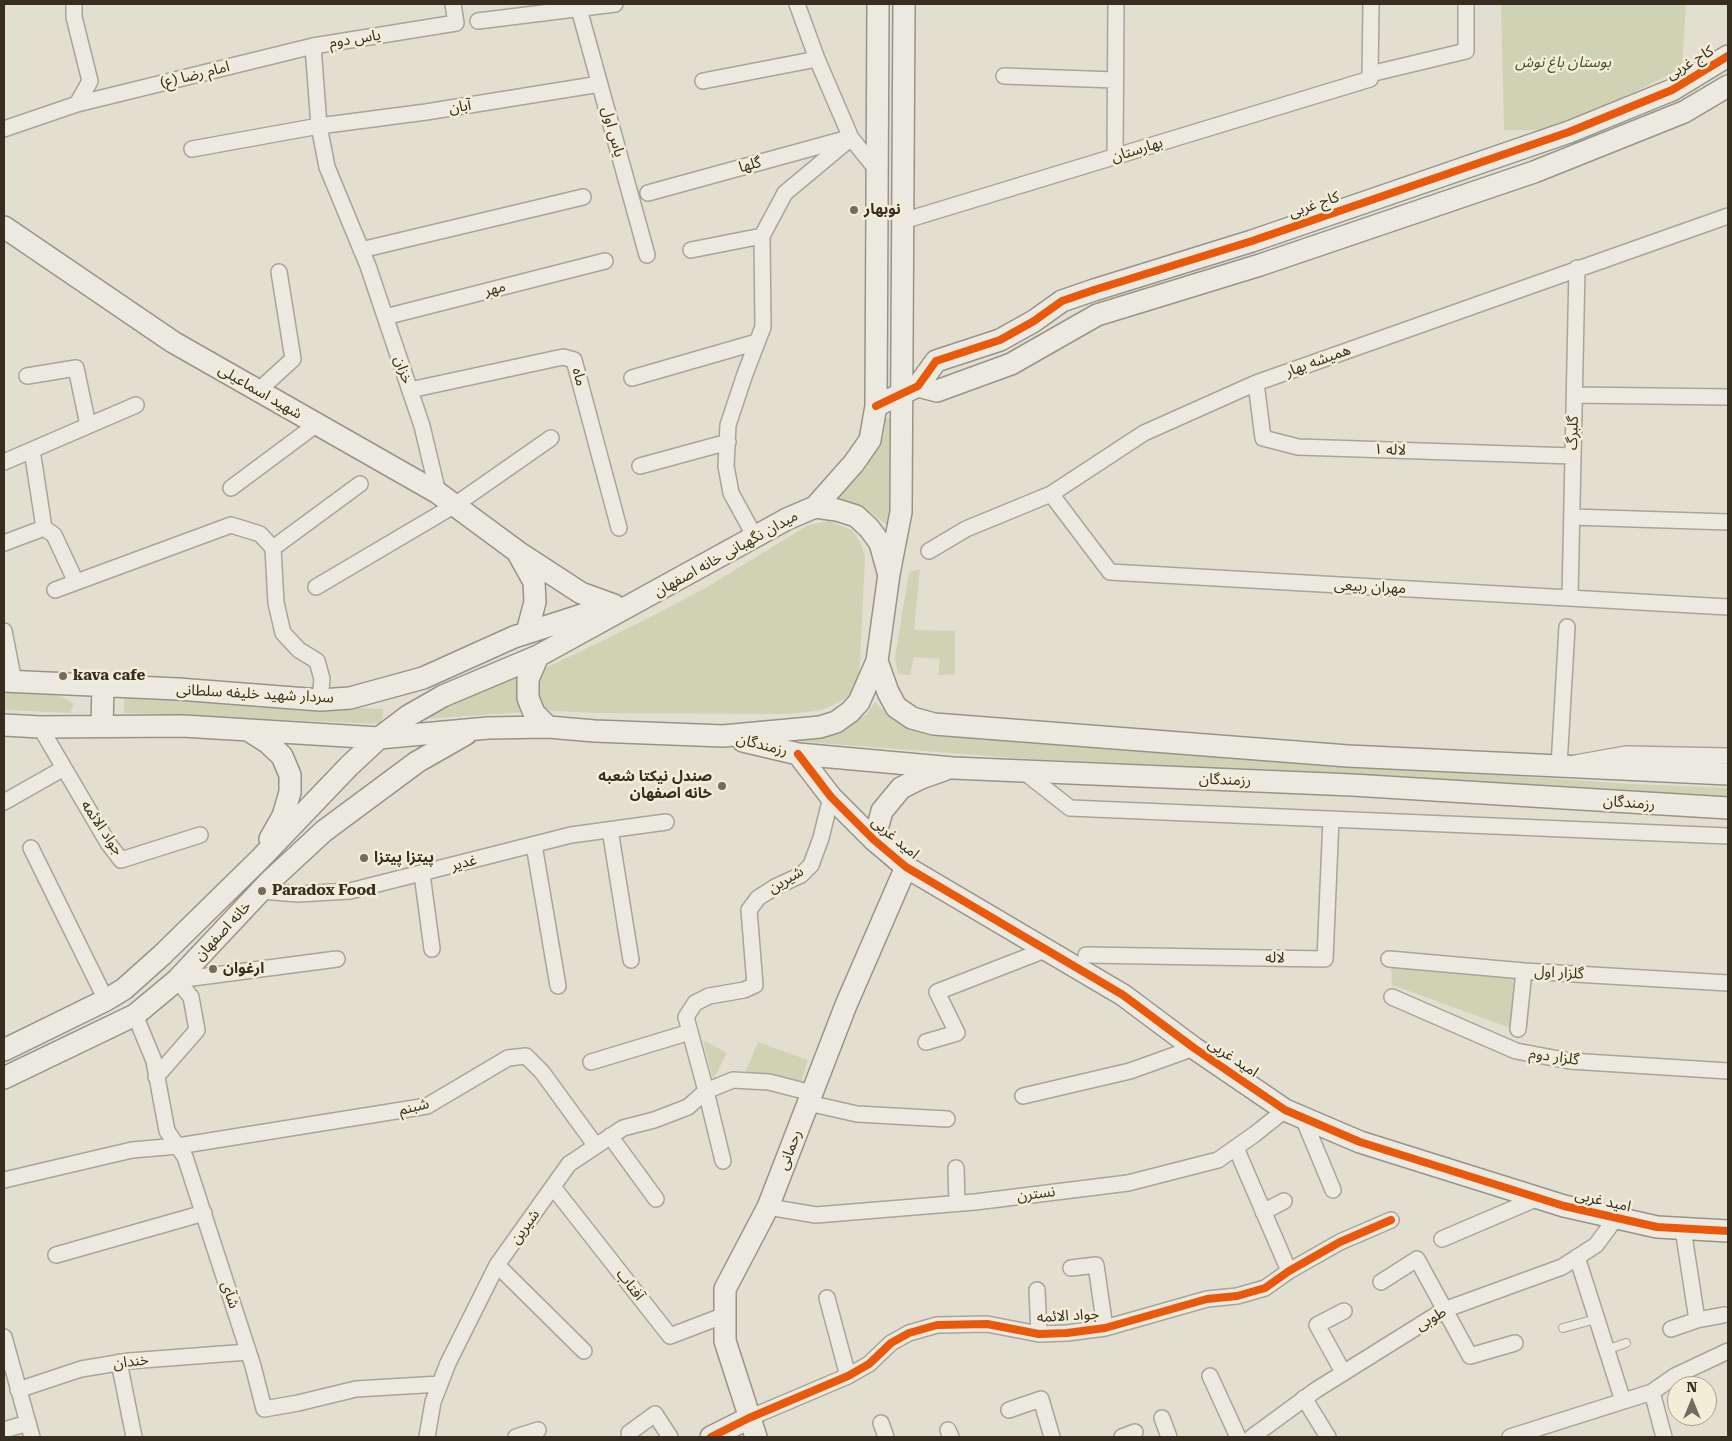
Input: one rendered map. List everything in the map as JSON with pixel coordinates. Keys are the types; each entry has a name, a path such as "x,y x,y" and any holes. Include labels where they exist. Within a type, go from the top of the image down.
{"main road":[{"path":"815,507 854,463 870,440 876,406 878,4"},
{"path":"889,574 901,512 909,390 903,221 904,4"},
{"name":"کاج غربی","path":"909,390 936,362 1000,340 1034,321 1062,301 1243,243 1569,132 1672,90 1728,56"},
{"path":"876,406 909,390 937,391 1011,364 1097,316 1252,267 1534,172 1684,112 1728,86"},
{"path":"1525,147 1534,172"},
{"name":"شهید اسماعیلی","path":"4,227 173,342 446,499 518,552 582,593 614,605"},
{"path":"1243,243 1252,267"},
{"name":"میدان نگهبانی خانه اصفهان","path":"815,507 837,510 856,516 880,542 889,574 877,661 859,702 850,712 836,722 820,727 723,736 594,731 548,727 477,729 398,738 379,738 408,716 443,696 538,656 787,519 815,507"},
{"name":"شهید اسماعیلی","path":"518,552 534,582 535,602 527,632"},
{"name":"سردار شهید خلیفه سلطانی","path":"9,682 320,700 350,698 423,678 527,632 614,605 640,601"},
{"path":"538,656 528,679 528,698 534,713 548,727"},
{"path":"877,661 888,692 896,707 912,718 934,724 1348,756 1728,774"},
{"path":"102,726 103,686"},
{"path":"4,725 40,727 183,726 379,738"},
{"name":"خانه اصفهان","path":"4,1078 135,1016 177,980 261,891 324,831 417,762 477,729"},
{"path":"248,730 267,742 282,756 290,775 290,792 283,816 260,859"},
{"name":"رزمندگان","path":"723,736 798,754 953,768 1352,785 1728,808"},
{"name":"خانه اصفهان","path":"4,1050 106,1000 124,989 260,859 349,766 379,738"},
{"name":"امید غربی","path":"798,754 831,797 874,840 906,867 1123,996 1194,1048 1294,1114 1360,1142 1564,1206 1657,1227 1728,1231"},
{"name":"امید غربی","path":"874,840 882,811 901,788 921,778 953,768"},
{"name":"رحمانی","path":"753,1428 725,1342 725,1289 768,1206 846,1005 906,867"},
{"path":"711,1437 753,1428"}],"street":[{"path":"74,4 74,17 90,81 77,104"},
{"name":"یاس دوم","path":"319,126 313,46 456,23 453,4"},
{"path":"478,22 615,4"},
{"path":"797,4 817,59 851,138 877,170"},
{"path":"1115,156 1116,4"},
{"path":"1370,76 1371,4"},
{"name":"بهارستان","path":"903,221 1370,76 1466,51 1466,4"},
{"name":"یاس اول","path":"579,9 646,255"},
{"name":"امام رضا (ع)","path":"4,129 77,104 313,46"},
{"path":"703,81 817,59"},
{"path":"1004,76 1115,80"},
{"name":"آبان","path":"192,149 319,126 426,112 600,84"},
{"name":"خزان","path":"319,126 327,167 361,250 446,499"},
{"path":"755,537 731,493 726,466 728,425 763,328 762,236 785,193 851,138"},
{"name":"گلها","path":"648,193 851,138"},
{"path":"361,250 583,197"},
{"name":"همیشه بهار","path":"929,550 966,529 1050,494 1144,433 1256,383 1728,216"},
{"path":"691,250 762,236"},
{"name":"مهر","path":"385,317 605,261"},
{"name":"گلبرگ","path":"1570,598 1577,268"},
{"path":"258,391 293,359 278,272"},
{"path":"632,378 758,342"},
{"name":"ماه","path":"410,390 563,357 574,360 620,528"},
{"path":"27,376 76,368 88,425"},
{"name":"لاله ۱","path":"1256,383 1263,438 1298,447 1572,456"},
{"path":"1575,395 1728,397"},
{"path":"4,462 136,405"},
{"path":"231,488 317,424"},
{"path":"316,587 446,499 551,438"},
{"path":"640,466 728,442"},
{"path":"32,450 44,528 54,535 76,582"},
{"path":"273,548 360,484"},
{"name":"مهران ربیعی","path":"1050,494 1110,572 1728,607"},
{"path":"1572,517 1728,522"},
{"path":"55,590 231,525 260,534 273,548 276,603 283,633 299,650 317,662 322,679 320,700"},
{"path":"4,543 44,528"},
{"path":"1566,627 1559,766 1626,754 1728,756"},
{"path":"4,631 9,682"},
{"name":"جواد الائمه","path":"40,727 108,843 121,860 200,835"},
{"path":"4,802 64,768"},
{"path":"1024,771 1070,808 1728,836"},
{"name":"شیرین","path":"706,1091 686,1018 695,1003 709,996 744,990 755,985 749,910 758,898 775,886 800,875 811,864 821,838 831,797"},
{"name":"لاله","path":"1086,955 1325,959 1331,819"},
{"name":"غدیر","path":"261,891 298,894 350,891 571,835 666,822"},
{"path":"610,830 631,960"},
{"path":"534,845 558,986"},
{"path":"31,848 106,1000"},
{"path":"422,874 432,949"},
{"path":"926,1042 957,1033 937,992 1045,950"},
{"path":"177,980 337,959"},
{"name":"گلزار اول","path":"1389,960 1524,972 1728,983"},
{"path":"1518,1029 1524,972"},
{"path":"156,1077 197,1030 191,997 177,980"},
{"name":"گلزار دوم","path":"1392,997 1516,1051 1570,1061 1728,1071"},
{"name":"شآی","path":"135,1016 154,1061 167,1131 186,1157 248,1352 264,1409 356,1389 440,1384"},
{"path":"591,1062 690,1032"},
{"path":"1023,1096 1130,1071 1194,1048"},
{"name":"شبنم","path":"178,1146 428,1106 508,1058 526,1056 542,1072 596,1146"},
{"name":"شیرین","path":"427,1437 433,1402 448,1363 497,1265 569,1164 623,1128 654,1120 688,1107 706,1091 733,1080 769,1082 857,1114 947,1119"},
{"path":"706,1091 723,1161"},
{"path":"1294,1114 1333,1190"},
{"name":"نسترن","path":"768,1206 816,1214 958,1203 1128,1183 1218,1160 1294,1114"},
{"path":"610,1136 656,1199"},
{"path":"4,1180 132,1150 178,1146"},
{"path":"1236,1148 1289,1271"},
{"path":"956,1168 958,1203"},
{"name":"آفتاب","path":"553,1187 670,1336 725,1315"},
{"path":"1442,1239 1538,1198"},
{"path":"1263,1212 1284,1201"},
{"path":"56,1255 204,1213"},
{"name":"طوبی","path":"1252,1437 1304,1398 1343,1372 1444,1310 1562,1267 1596,1244 1616,1218"},
{"name":"جواد الائمه","path":"753,1428 869,1364 891,1344 909,1333 937,1325 987,1324 1039,1334 1068,1333 1105,1328 1207,1299 1237,1296 1265,1288 1289,1271 1340,1242 1391,1220"},
{"path":"1683,1228 1697,1320"},
{"path":"1577,1257 1623,1401"},
{"path":"1381,1282 1417,1259 1470,1356 1516,1344"},
{"path":"497,1265 584,1351"},
{"path":"1071,1268 1096,1265 1105,1328"},
{"path":"1038,1290 1039,1334"},
{"path":"827,1298 848,1376"},
{"path":"1343,1372 1318,1326 1344,1312"},
{"path":"1672,1329 1697,1320 1724,1315"},
{"path":"4,1337 30,1430 4,1430"},
{"path":"1510,1437 1652,1392 1675,1376 1728,1351"},
{"name":"خندان","path":"18,1390 81,1369 119,1362 248,1352"},
{"path":"119,1362 134,1437"},
{"path":"1210,1376 1238,1437"},
{"path":"1652,1392 1664,1437"},
{"path":"1304,1398 1328,1437"},
{"path":"1009,1410 1041,1399 1052,1437"},
{"path":"629,1433 655,1414 670,1437"},
{"path":"1162,1418 1169,1437"},
{"path":"516,1437 538,1430"}],"lane":[{"path":"1563,1328 1596,1319"},
{"path":"1606,1350 1626,1344"}],"green space":[{"name":"بوستان باغ نوش","path":"1501,4 1686,4 1682,68 1560,130 1504,130"},
{"path":"894,416 890,463 893,497 891,528 869,511 851,502 827,500 864,469 884,436 885,419"},
{"path":"829,521 852,530 860,542 865,557 859,681 854,691 843,700 822,710 789,714 599,713 552,711 539,706 536,681 544,669 647,619 709,586 808,525"},
{"path":"920,569 914,630 955,631 955,674 938,675 940,659 914,657 910,675 898,674 895,658 909,572"},
{"path":"519,675 517,700 526,712 422,719"},
{"path":"4,691 47,693 67,699 74,704 70,713 4,710"},
{"path":"124,698 383,709 382,724 124,713"},
{"path":"875,702 889,716 913,727 1426,770 1631,784 1728,788 1728,798 1182,766 1029,759 780,740 848,725 866,715"},
{"path":"1391,963 1518,977 1513,1029 1392,985"},
{"path":"703,1040 727,1053 713,1080"},
{"path":"758,1042 808,1060 801,1082 745,1073"}],"cycle path":[{"path":"876,406 918,386 936,361 1000,340 1034,321 1062,301 1252,241 1569,132 1672,90 1728,56"},
{"path":"798,754 831,797 874,840 906,867 1123,995 1194,1048 1285,1110 1360,1142 1564,1206 1657,1227 1728,1231"},
{"path":"711,1437 749,1418 848,1376 869,1364 891,1343 909,1333 937,1325 987,1324 1039,1334 1067,1333 1105,1328 1207,1299 1237,1296 1265,1288 1289,1271 1340,1242 1391,1220"}],"place":[{"name":"نوبهار","path":"854,210"},
{"name":"kava cafe","path":"63,676"},
{"name":"صندل نیکتا شعبه خانه اصفهان","path":"722,786"},
{"name":"پیتزا پیتزا","path":"364,858"},
{"name":"Paradox Food","path":"262,891"},
{"name":"ارغوان","path":"213,969"}]}
